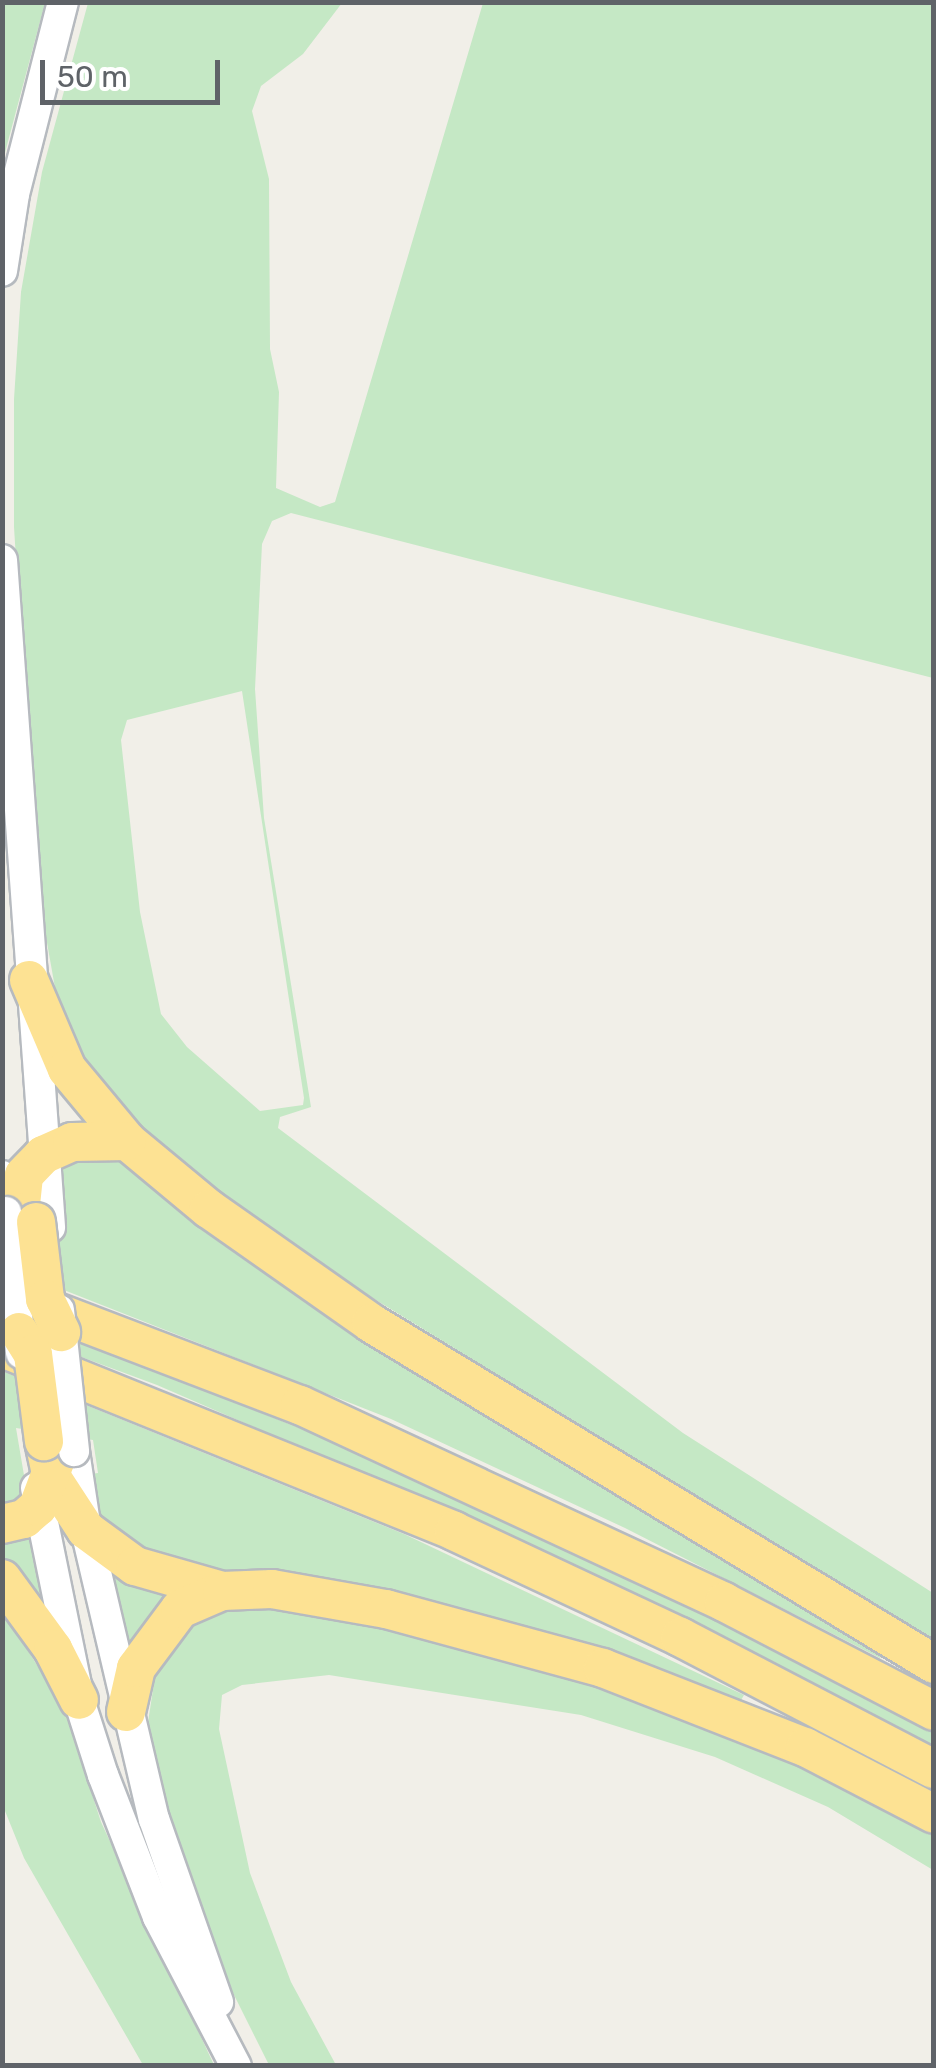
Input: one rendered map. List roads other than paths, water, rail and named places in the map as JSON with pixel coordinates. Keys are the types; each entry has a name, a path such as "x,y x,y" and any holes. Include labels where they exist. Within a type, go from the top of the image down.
{"highway":[{"path":"29,980 67,1069 127,1141 210,1209 371,1323 934,1664"},
{"path":"2,1524 24,1519 49,1460 52,1376 62,1340 45,1299 18,1164 72,1142 127,1141"},
{"path":"10,1323 26,1306 28,1219"},
{"path":"10,1323 32,1354 49,1460 86,1530 135,1566 222,1592"},
{"path":"10,1323 300,1405 724,1602 934,1711"},
{"path":"10,1323 680,1637 934,1769"},
{"path":"2,1579 54,1649 80,1700"},
{"path":"126,1712 136,1668 155,1636 180,1609 222,1592 272,1589 370,1606 604,1668 805,1747 934,1814"}],"street":[{"path":"2,271 14,194 63,2"},
{"path":"2,560 29,980 18,1164"},
{"path":"49,1460 80,1700 158,1917 236,2066"},
{"path":"86,1530 126,1712 181,1905 218,2000 254,2066"}]}
